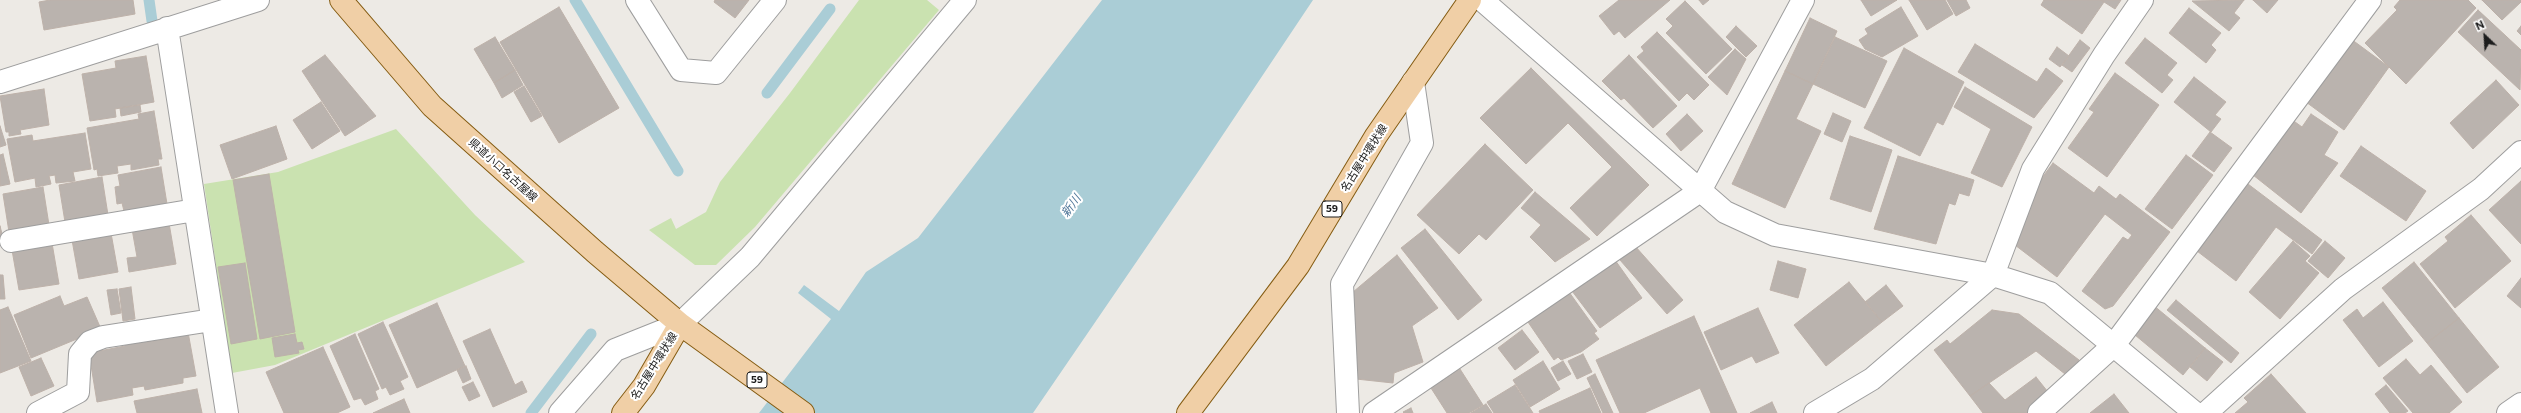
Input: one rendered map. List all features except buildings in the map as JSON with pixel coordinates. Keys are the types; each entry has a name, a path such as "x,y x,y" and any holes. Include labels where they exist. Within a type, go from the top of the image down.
{"main road":[{"name":"県道小口名古屋線","path":"341,0 432,106 595,252 680,324"},
{"name":"名古屋中環状線","path":"1188,413 1298,266 1376,136 1470,0"},
{"name":"名古屋中環状線","path":"623,413 644,386 680,324 803,413"}],"street":[{"path":"0,82 258,0"},
{"path":"637,0 681,70 716,72 776,0"},
{"path":"560,413 615,350 680,324 750,257 965,0"},
{"path":"1482,0 1726,212 1775,235 1993,275 2050,293 2195,413"},
{"path":"1374,413 1700,190 1803,0"},
{"path":"1815,413 1872,379 1993,275 2033,169 2104,55 2142,0"},
{"path":"2039,413 2114,345 2370,0"},
{"path":"167,28 227,413"},
{"path":"1348,413 1342,284 1422,143 1413,82"},
{"path":"2206,413 2343,289 2481,189 2521,152"},
{"path":"11,241 196,210"},
{"path":"38,413 78,392 80,354 90,342 103,337 212,320"},
{"path":"2508,413 2521,404"}],"green space":[{"path":"859,0 927,0 939,10 755,227 716,265 695,265 649,230 671,218 676,229 706,212 720,182 790,93"},
{"path":"396,129 475,215 525,262 275,365 232,373 204,184 278,172"}],"water":[{"name":"新川","path":"1102,0 1313,0 1200,169 1033,413 759,413 831,319 798,293 804,285 839,311 866,272 918,238"}],"waterway":[{"path":"149,0 152,21"},
{"path":"575,0 678,171"},
{"path":"767,93 830,9"},
{"path":"531,413 591,334"}]}
